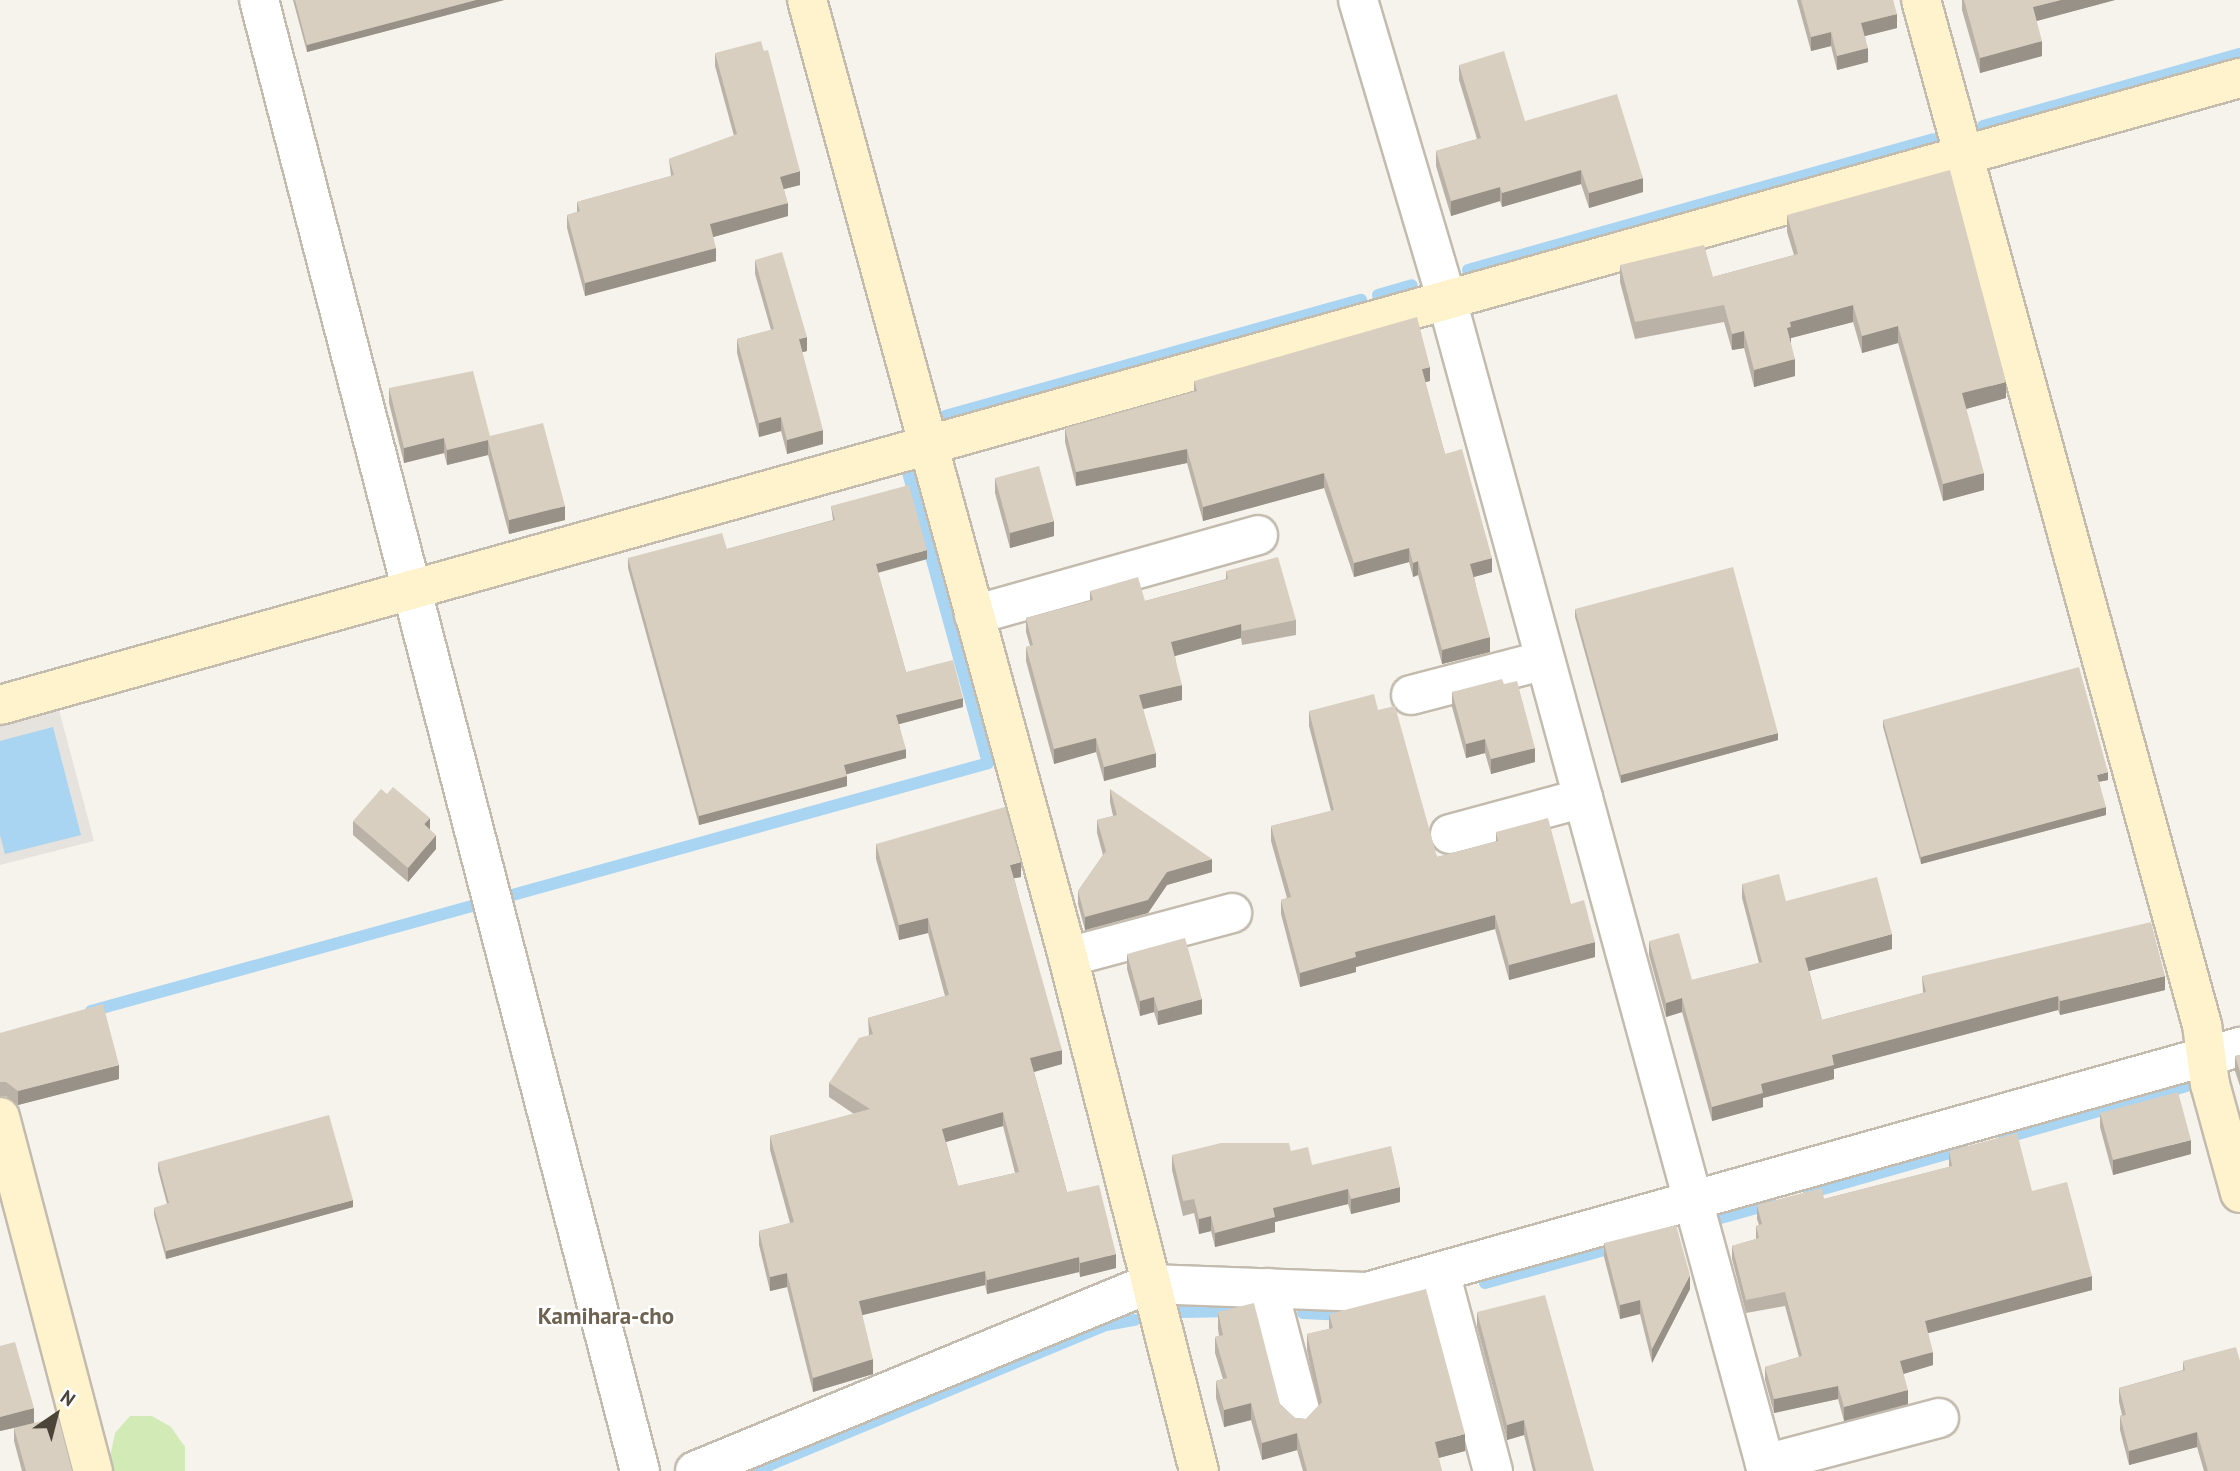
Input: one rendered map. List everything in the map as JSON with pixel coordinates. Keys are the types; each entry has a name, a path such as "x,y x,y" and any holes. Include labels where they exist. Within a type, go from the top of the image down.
{"street":[{"path":"259,0 640,1471"},
{"path":"807,0 1068,957 1149,1284 1199,1471"},
{"path":"1358,0 1447,300 1766,1468 1939,1418"},
{"path":"1921,0 2202,1025 2223,1052 2240,1194"},
{"path":"0,705 2240,78"},
{"path":"974,615 1258,535"},
{"path":"1411,695 1545,660"},
{"path":"1450,834 1583,798"},
{"path":"1068,957 1232,912"},
{"path":"695,1471 1149,1284 1367,1292 2223,1052"},
{"path":"0,1117 93,1471"},
{"path":"1440,1272 1493,1471"},
{"path":"1268,1288 1301,1414"}],"shaded area":[{"path":"59,710 94,841 0,865 0,726"}],"green space":[{"path":"130,1416 152,1416 171,1427 185,1447 185,1471 114,1471 110,1457 115,1433"}],"water":[{"path":"53,727 81,835 5,854 0,835 0,741"}],"building":[{"path":"295,0 476,0 307,45"},
{"path":"1801,0 1893,0 1897,14 1861,23 1868,48 1837,56 1831,32 1811,37"},
{"path":"1964,0 2061,0 2033,7 2042,41 1980,58"},
{"path":"761,41 764,51 768,50 800,171 780,177 788,203 710,224 716,248 585,283 567,215 580,211 577,202 674,175 669,159 737,134 715,53"},
{"path":"1504,51 1525,121 1617,94 1643,178 1589,193 1581,170 1502,193 1500,187 1451,201 1436,151 1481,138 1459,65"},
{"path":"1950,170 2006,382 1962,393 1984,473 1943,484 1898,326 1862,336 1853,305 1790,322 1791,327 1787,328 1795,359 1754,370 1744,331 1732,334 1724,305 1635,322 1620,265 1704,245 1713,277 1798,254 1787,215"},
{"path":"782,252 807,337 799,339 823,430 787,440 781,417 759,423 737,339 774,329 755,260"},
{"path":"1417,317 1430,367 1422,369 1445,454 1462,449 1492,558 1470,564 1490,637 1442,650 1418,561 1413,563 1409,548 1354,563 1324,473 1203,507 1187,449 1076,472 1065,428 1197,391 1194,381"},
{"path":"473,371 490,436 543,423 565,506 509,520 488,440 447,450 444,438 404,448 389,388"},
{"path":"1039,466 1054,521 1010,533 995,478"},
{"path":"909,485 927,550 876,564 906,672 953,660 963,698 896,715 906,749 844,765 847,776 699,816 628,558 722,533 727,549 835,520 831,506"},
{"path":"1278,557 1296,620 1242,631 1241,624 1171,642 1182,685 1139,695 1156,753 1104,767 1096,738 1054,749 1026,647 1033,645 1026,618 1093,600 1090,591 1138,577 1145,601 1228,579 1226,571"},
{"path":"1733,567 1778,733 1621,775 1575,609"},
{"path":"2079,667 2108,772 2097,775 2106,807 1921,857 1883,720"},
{"path":"1502,679 1504,684 1517,681 1535,748 1491,759 1485,739 1466,744 1452,692"},
{"path":"1374,694 1378,710 1395,706 1437,857 1498,841 1496,832 1548,818 1571,904 1584,900 1595,942 1509,965 1495,915 1355,952 1356,957 1300,973 1281,900 1291,897 1271,826 1334,810 1309,711"},
{"path":"393,787 430,818 424,824 436,835 408,868 353,821 381,789 387,794"},
{"path":"1110,789 1212,859 1167,872 1148,900 1085,917 1078,891 1106,851 1097,820 1117,815"},
{"path":"1005,807 1021,862 1010,865 1062,1050 1030,1058 1067,1192 1099,1185 1116,1254 1080,1263 1079,1257 987,1280 985,1271 859,1301 873,1359 813,1378 787,1273 770,1277 759,1231 794,1222 770,1136 870,1109 829,1083 859,1038 873,1034 868,1018 949,995 928,918 899,925 876,844","holes":["1003,1112 1019,1172 958,1186 942,1129"]},
{"path":"1779,874 1786,901 1877,877 1892,934 1805,958 1822,1020 1926,992 1922,976 2151,922 2165,976 2060,1001 2058,996 1832,1055 1834,1065 1761,1084 1763,1093 1712,1107 1682,998 1666,1003 1649,941 1679,933 1692,980 1762,962 1742,884"},
{"path":"1185,938 1202,999 1158,1011 1154,997 1140,1001 1127,954"},
{"path":"103,1004 119,1065 18,1091 6,1082 0,1082 0,1033"},
{"path":"2240,1055 2240,1072 2235,1056"},
{"path":"2178,1092 2191,1140 2113,1160 2100,1113"},
{"path":"329,1115 353,1200 166,1251 154,1208 169,1203 158,1162"},
{"path":"2017,1133 2032,1191 2067,1182 2092,1276 1925,1321 1933,1352 1900,1361 1908,1390 1844,1407 1838,1386 1774,1399 1765,1367 1802,1356 1785,1292 1746,1300 1732,1246 1759,1238 1756,1226 1762,1224 1757,1205 1822,1188 1824,1199 1952,1166 1949,1151"},
{"path":"1221,1143 1289,1143 1291,1151 1308,1147 1312,1165 1391,1146 1400,1187 1351,1199 1348,1189 1273,1208 1275,1217 1215,1233 1211,1216 1199,1219 1194,1199 1183,1201 1172,1155"},
{"path":"1676,1225 1690,1275 1652,1349 1640,1300 1620,1305 1604,1243"},
{"path":"1426,1289 1465,1434 1435,1442 1442,1471 1307,1471 1297,1433 1262,1443 1251,1403 1224,1410 1216,1381 1227,1378 1215,1337 1223,1335 1218,1312 1254,1303 1280,1404 1295,1418 1306,1419 1322,1402 1307,1334 1333,1328 1329,1314"},
{"path":"1545,1295 1594,1471 1536,1471 1524,1420 1507,1425 1477,1312"},
{"path":"15,1342 34,1408 0,1417 0,1346"},
{"path":"2236,1347 2240,1361 2240,1471 2208,1471 2197,1432 2129,1451 2120,1416 2126,1415 2119,1388 2185,1370 2183,1361"},
{"path":"58,1417 72,1471 26,1471 14,1428"}],"waterway":[{"path":"1983,126 2240,54"},
{"path":"1468,270 1933,139"},
{"path":"1378,295 1412,285"},
{"path":"945,416 1361,300"},
{"path":"509,896 988,763 909,476"},
{"path":"91,1011 475,905"},
{"path":"2004,1138 2186,1086"},
{"path":"1809,1193 1963,1149"},
{"path":"1717,1219 1771,1204"},
{"path":"1485,1283 1618,1246"},
{"path":"1181,1312 1238,1311"},
{"path":"1303,1313 1346,1315"},
{"path":"755,1471 1106,1325 1135,1320"}],"district":[{"name":"Kamihara-cho","path":"606,1316"}]}
